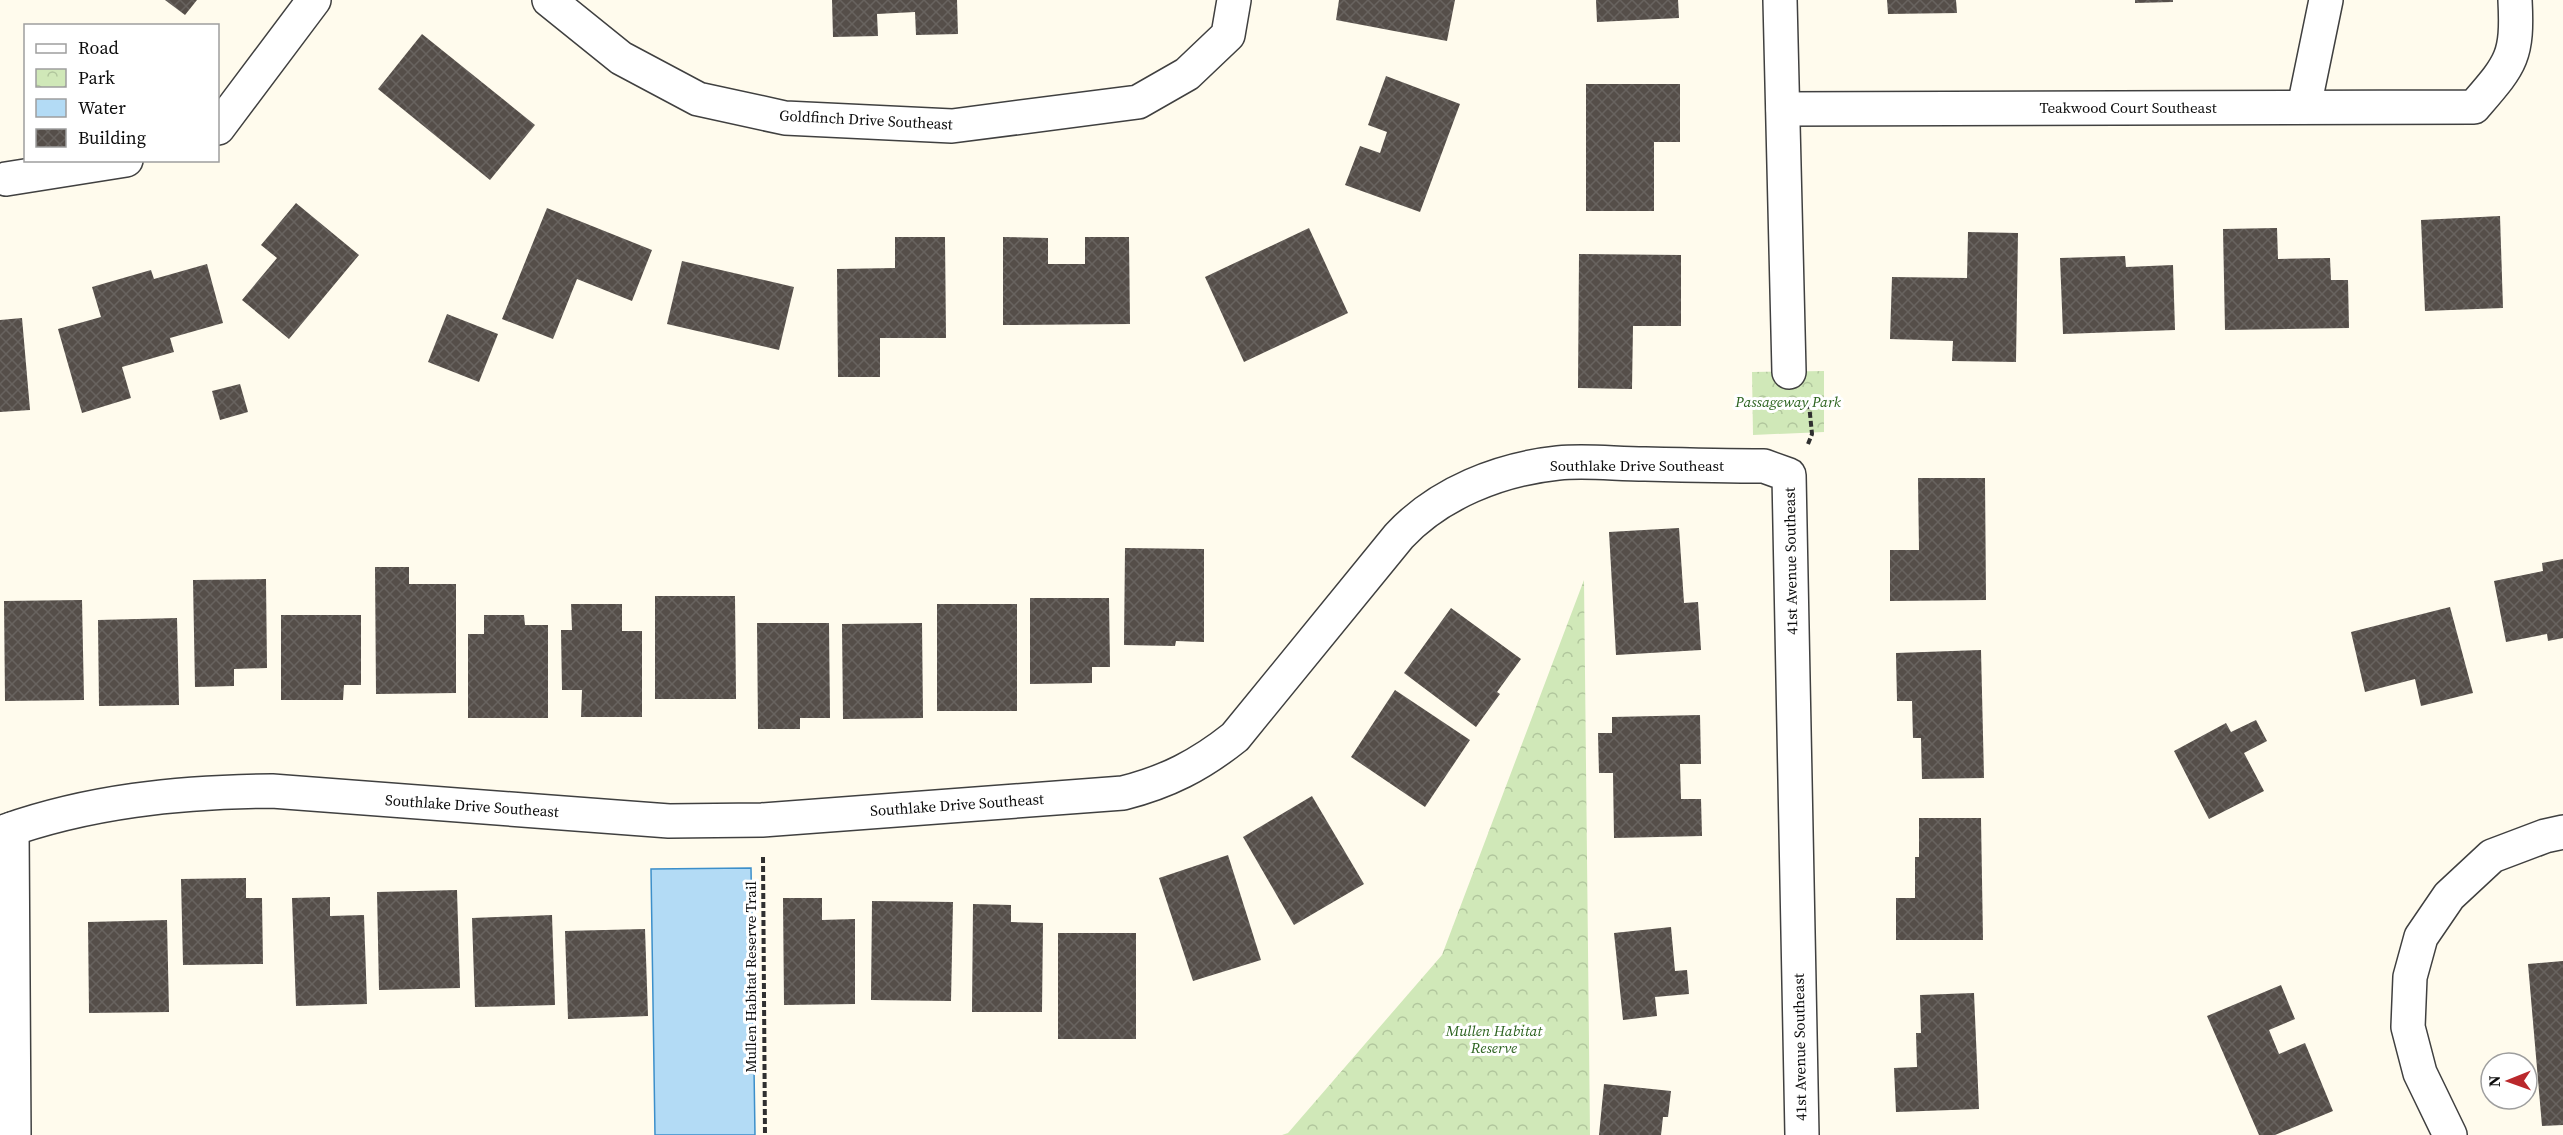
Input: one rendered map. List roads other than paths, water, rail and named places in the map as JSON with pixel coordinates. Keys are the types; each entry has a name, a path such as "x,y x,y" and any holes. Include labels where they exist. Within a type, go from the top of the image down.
{"street":[{"path":"219,128 314,0"},
{"name":"Goldfinch Drive Southeast","path":"549,0 621,58 698,99 785,118 952,126 1138,102 1187,74 1228,34 1234,0"},
{"path":"1780,0 1789,372"},
{"path":"2304,107 2326,0"},
{"name":"Teakwood Court Southeast","path":"1783,109 2474,107 2502,74 2515,50 2515,0"},
{"path":"6,179 113,162"},
{"name":"Southlake Drive Southeast","path":"6,831 103,805 210,791 272,791 669,821 762,820 1112,794 1156,785 1187,771 1212,756 1235,737 1399,536 1413,521 1444,499 1492,478 1559,463 1764,466 1789,475"},
{"name":"41st Avenue Southeast","path":"1789,475 1802,1135"},
{"path":"6,831 14,1135"},
{"path":"2450,1135 2420,1073 2408,1027 2410,977 2421,937 2449,896 2492,856 2545,836 2563,832"}],"water":[{"path":"751,868 755,1135 655,1135 651,869"}],"park label":[{"name":"Passageway Park","path":"1788,402"},
{"name":"Mullen Habitat Reserve","path":"1494,1040"}]}
